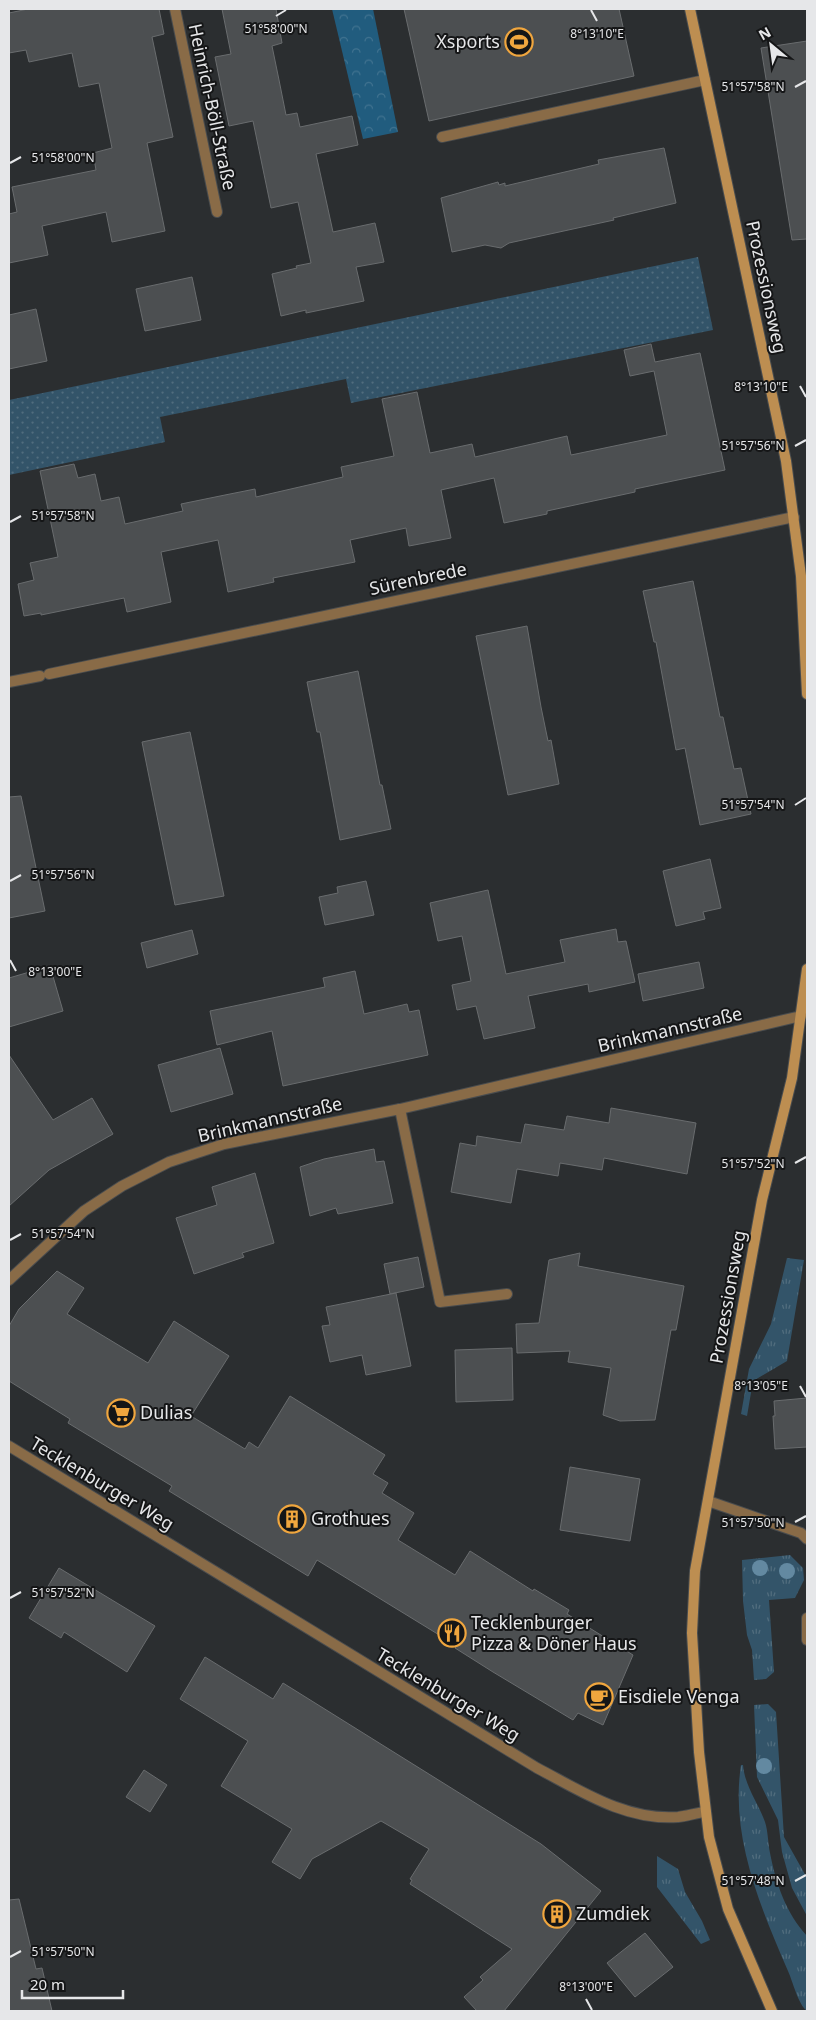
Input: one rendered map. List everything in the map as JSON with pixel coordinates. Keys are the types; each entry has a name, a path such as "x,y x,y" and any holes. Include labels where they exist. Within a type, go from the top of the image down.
{"street":[{"name":"Heinrich-Böll-Straße","path":"175,9 217,212"},
{"name":"Prozessionsweg","path":"690,9 786,461 801,576 807,694"},
{"path":"442,137 705,80"},
{"name":"Sürenbrede","path":"9,682 794,517"},
{"name":"Prozessionsweg","path":"705,1812 699,1752 692,1633 695,1571 762,1200 792,1078 807,969"},
{"name":"Brinkmannstraße","path":"9,1280 84,1211 122,1186 170,1162 224,1144 400,1109 801,1016"},
{"path":"400,1109 440,1302 507,1294"},
{"name":"Tecklenburger Weg","path":"9,1446 537,1768 610,1806 642,1815 678,1817 705,1812"},
{"path":"708,1501 805,1533"},
{"path":"807,1618 807,1640"},
{"path":"705,1812 708,1837 728,1909 772,2011"}],"green space":[{"path":"332,9 373,9 398,132 363,139"},
{"path":"698,257 713,330 351,403 346,379 160,417 165,442 9,475 9,400"},
{"path":"787,1258 804,1260 787,1361 753,1381 747,1416 741,1414 749,1369 771,1324"},
{"path":"790,1555 803,1568 804,1580 795,1598 769,1600 774,1672 766,1679 754,1680 752,1650 747,1635 743,1601 742,1560"},
{"path":"768,1704 776,1712 784,1837 807,1878 807,1916 792,1888 782,1852 778,1820 757,1777 754,1705"},
{"path":"741,1765 743,1765 749,1787 765,1822 772,1865 783,1898 793,1918 807,1936 807,2011 796,1992 767,1921 750,1870 740,1818"},
{"path":"657,1856 678,1869 685,1892 702,1921 710,1940 701,1944 657,1887"}],"building":[{"path":"28,9 159,9 164,34 152,37 173,137 147,143 165,231 112,242 106,212 42,226 48,255 9,263 9,214 17,212 12,187 96,170 93,153 112,148 99,83 79,87 72,53 29,62 26,50 9,53 9,13"},
{"path":"222,9 276,9 282,43 272,46 286,115 297,113 300,127 352,116 358,145 316,154 333,232 375,223 384,262 356,267 364,301 281,316 272,274 311,263 298,202 271,208 253,121 229,126 215,57 231,54"},
{"name":"Xsports","path":"404,9 619,9 634,76 429,121"},
{"path":"807,41 807,239 792,240 761,48"},
{"path":"664,148 676,203 613,218 614,220 509,243 501,248 485,245 452,252 441,198 498,182 499,185 505,183 505,186 599,164 598,160"},
{"path":"192,277 201,320 145,331 136,289"},
{"path":"36,309 47,361 9,369 9,315"},
{"path":"651,344 655,362 700,353 725,470 635,489 635,492 547,511 547,514 504,523 494,478 441,490 451,538 409,546 406,528 350,540 355,562 273,578 274,582 228,592 218,540 161,552 171,602 127,612 124,598 41,615 41,613 24,616 18,584 34,580 30,563 58,557 40,471 74,464 78,478 95,474 101,501 119,497 125,524 183,511 181,504 255,489 256,497 343,477 341,467 394,456 382,399 417,392 430,453 472,444 475,457 567,436 571,455 667,435 654,371 630,376 624,350"},
{"path":"693,581 720,717 723,717 734,769 741,768 751,814 700,825 685,748 676,750 656,642 654,642 643,591"},
{"path":"527,626 541,707 548,741 551,740 559,784 508,795 476,636"},
{"path":"358,671 380,785 382,785 391,829 340,840 320,732 317,732 307,682"},
{"path":"190,732 224,896 175,905 142,742"},
{"path":"21,796 45,911 9,918 9,797"},
{"path":"710,859 721,908 703,912 705,919 676,926 663,871"},
{"path":"366,881 374,915 325,925 319,897 338,893 337,887"},
{"path":"488,890 506,974 565,962 560,940 616,929 618,942 626,941 635,982 589,992 588,984 528,996 535,1028 484,1039 476,1006 457,1010 452,985 471,981 462,936 438,941 430,903"},
{"path":"192,930 198,954 147,968 141,943"},
{"path":"699,962 704,988 643,1001 638,974"},
{"path":"50,966 63,1011 9,1027 9,978"},
{"path":"355,971 364,1014 407,1004 409,1012 419,1010 428,1055 283,1086 272,1031 217,1045 210,1011 325,987 323,978"},
{"path":"220,1048 233,1094 171,1112 158,1065"},
{"path":"9,1055 53,1120 92,1098 113,1134 49,1170 9,1206"},
{"path":"611,1108 696,1123 687,1174 604,1158 602,1170 560,1163 558,1176 517,1169 511,1203 451,1192 460,1143 476,1146 477,1136 521,1143 525,1124 564,1130 567,1116 609,1123"},
{"path":"374,1149 376,1162 384,1161 393,1203 338,1214 336,1208 310,1216 300,1167 324,1159"},
{"path":"255,1173 274,1243 242,1253 244,1257 194,1274 176,1218 217,1205 212,1187"},
{"path":"580,1253 578,1266 684,1286 676,1330 671,1330 655,1420 620,1421 603,1415 611,1368 568,1362 570,1351 517,1353 516,1324 539,1323 549,1260"},
{"path":"418,1257 424,1287 390,1294 384,1264"},
{"path":"57,1271 84,1288 67,1314 148,1363 174,1321 229,1356 191,1416 245,1449 249,1442 258,1448 290,1396 385,1455 373,1474 388,1483 382,1493 414,1513 398,1540 455,1575 470,1551 533,1591 534,1589 569,1610 567,1614 633,1655 603,1725 578,1713 573,1720 493,1672 455,1648 436,1633 317,1560 308,1576 169,1491 172,1486 68,1423 70,1419 9,1381 9,1326 19,1309"},
{"path":"396,1293 411,1366 366,1375 362,1355 330,1362 322,1326 330,1325 326,1307"},
{"path":"512,1348 513,1400 456,1402 455,1350"},
{"path":"807,1398 807,1447 775,1449 774,1401"},
{"path":"570,1467 640,1479 630,1541 560,1530"},
{"path":"59,1568 155,1626 127,1672 64,1632 61,1638 29,1618"},
{"path":"205,1657 273,1699 283,1683 541,1844 601,1891 504,2011 477,2011 464,1997 483,1980 480,1977 512,1949 410,1884 412,1880 410,1879 429,1849 381,1821 312,1859 300,1879 272,1862 292,1829 221,1786 248,1741 180,1699"},
{"path":"144,1770 167,1785 150,1812 126,1797"},
{"path":"19,1899 36,1969 42,1968 52,2011 9,2011 9,1900"},
{"path":"645,1933 673,1967 635,1997 607,1963"}],"place":[{"name":"Xsports","path":"519,42"},
{"name":"Dulias","path":"121,1413"},
{"name":"Grothues","path":"292,1519"},
{"name":"Tecklenburger Pizza & Döner Haus","path":"452,1633"},
{"name":"Eisdiele Venga","path":"599,1697"},
{"name":"Zumdiek","path":"557,1914"}]}
